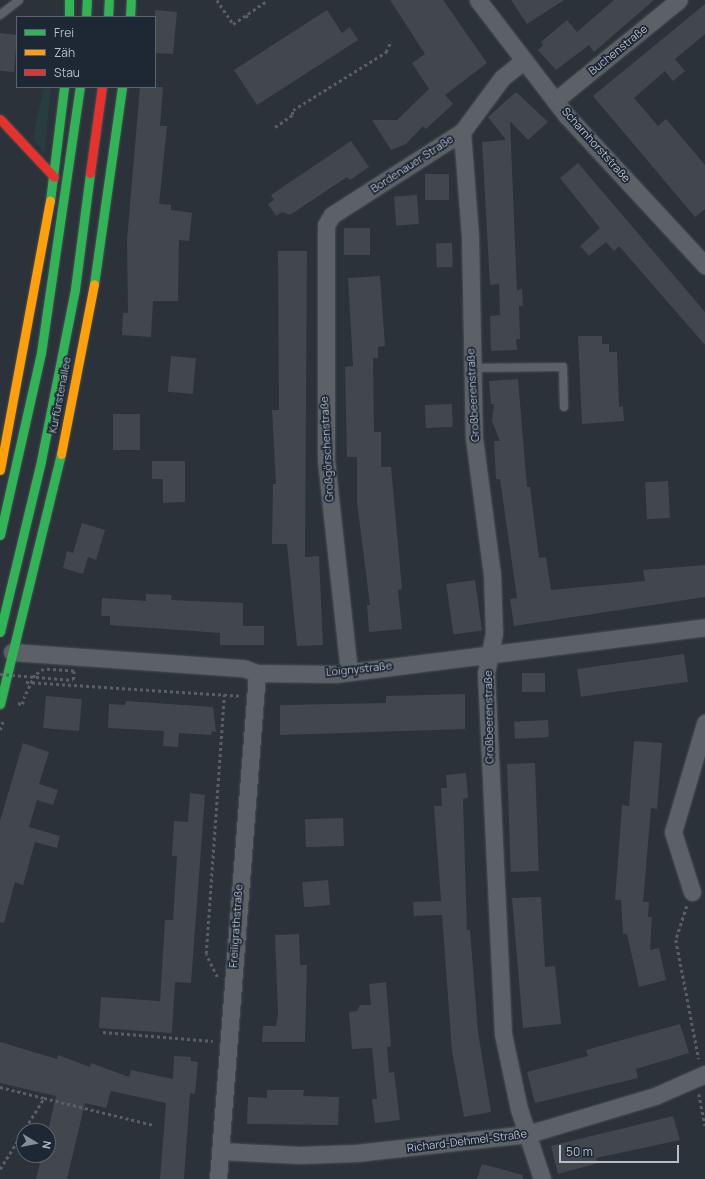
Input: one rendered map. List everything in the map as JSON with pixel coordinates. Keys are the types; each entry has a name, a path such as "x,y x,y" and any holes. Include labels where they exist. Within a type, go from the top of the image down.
{"main road":[{"path":"69,0 69,16"},
{"path":"86,16 87,0"},
{"path":"108,16 109,0"},
{"path":"130,16 131,0"},
{"path":"0,470 34,304 54,177 64,88"},
{"path":"0,535 41,353 57,263 80,88"},
{"name":"Kurfürstenallee","path":"0,632 41,461 78,266 102,88"},
{"name":"Kurfürstenallee","path":"0,704 56,474 91,303 122,88"},
{"path":"0,119 54,177"}],"street":[{"name":"Scharnhorststraße","path":"478,0 577,126 705,265"},
{"name":"Buchenstraße","path":"557,99 679,0"},
{"name":"Bordenauer Straße","path":"326,225 332,215 462,132 497,84 524,60"},
{"name":"Großbeerenstraße","path":"462,132 470,236 471,368 474,438 492,574 494,633 486,673 493,877 503,1034 519,1109 542,1179"},
{"name":"Großgörschenstraße","path":"326,225 326,459 348,672"},
{"name":"Loignystraße","path":"12,652 243,668 258,673 348,672 705,627"},
{"name":"Freiligrathstraße","path":"218,1179 231,995 258,673"},
{"path":"692,892 674,832 705,723"},
{"name":"Richard-Dehmel-Straße","path":"220,1151 300,1155 356,1153 528,1134 654,1096 702,1076"}],"lane":[{"path":"0,15 19,0"},
{"path":"471,368 563,367 564,407"}],"path":[{"path":"217,0 233,24 268,0"},
{"path":"246,15 250,20"},
{"path":"275,127 292,115 293,110 386,52 391,41"},
{"path":"0,674 7,675 29,676 37,677 73,680 74,670 44,669 35,675 32,681 29,687 22,704"},
{"path":"224,695 206,954 218,980 231,995"},
{"path":"692,892 676,940 699,1048 705,1125"},
{"path":"103,1032 228,1043"},
{"path":"0,1087 153,1125"},
{"path":"0,1169 44,1098"}],"green space":[{"path":"44,88 51,88 44,154 33,137"}],"building":[{"path":"390,0 443,0 487,63 445,95 453,104 426,129 423,126 406,144 391,150 372,120 397,120 429,89 412,63 425,54"},
{"path":"511,0 564,0 527,24"},
{"path":"614,0 654,0 594,52 589,45 556,70 538,50 543,45 541,42 567,20 577,32"},
{"path":"705,4 705,34 675,59 685,71 673,81 665,71 634,98 658,126 666,119 705,165 705,209 695,217 593,96"},
{"path":"155,10 177,12 173,54 156,53"},
{"path":"327,10 342,33 350,27 358,40 257,105 234,70"},
{"path":"0,33 16,35 14,72 0,71"},
{"path":"163,87 160,126 167,126 159,204 171,205 171,210 192,213 189,241 179,240 178,301 153,301 151,337 122,335 123,313 128,313 127,240 140,88"},
{"path":"516,92 548,122 528,140 510,121 517,290 522,289 523,306 519,306 520,339 516,339 517,350 491,351 490,316 500,315 499,284 490,285 482,142 506,140 488,117"},
{"path":"351,141 369,167 350,180 347,177 290,215 282,212 276,216 268,204 274,200 271,195"},
{"path":"578,163 705,312 705,345 619,246 614,251 606,242 589,256 580,246 600,228 560,178"},
{"path":"425,174 449,174 449,200 425,200"},
{"path":"417,195 419,224 396,226 394,197"},
{"path":"344,228 370,228 370,255 344,255"},
{"path":"452,243 453,267 437,268 436,244"},
{"path":"278,251 307,251 305,557 319,556 323,645 297,646 287,544 272,544 273,484 276,484 272,410 279,410"},
{"path":"380,276 385,346 378,347 378,358 373,358 374,432 381,432 381,467 391,467 402,589 398,590 402,629 369,632 367,605 370,605 357,502 357,457 347,457 345,367 353,366 348,278"},
{"path":"578,336 602,336 602,344 609,344 609,352 617,352 619,407 623,406 624,421 582,424"},
{"path":"171,356 196,358 193,394 168,392"},
{"path":"518,379 527,487 530,487 539,558 546,557 551,590 645,581 643,570 705,565 705,597 514,626 510,599 517,598 500,479 496,479 494,441 500,441 492,421 494,404 491,404 489,381"},
{"path":"452,404 453,427 426,428 425,405"},
{"path":"113,414 140,414 140,450 113,450"},
{"path":"152,461 185,461 185,502 163,503 163,479 152,479"},
{"path":"668,481 670,518 647,519 645,482"},
{"path":"82,523 105,530 96,560 88,557 83,574 63,568 67,551 73,553"},
{"path":"475,580 482,631 453,635 446,584"},
{"path":"146,594 172,595 171,600 243,603 243,626 264,626 264,645 220,645 220,633 110,625 110,616 101,616 102,598 146,601"},
{"path":"684,654 688,682 581,697 577,669"},
{"path":"522,673 545,673 545,692 522,692"},
{"path":"465,694 465,729 280,735 280,705 386,703 386,696"},
{"path":"46,696 82,699 79,731 43,728"},
{"path":"126,701 213,707 216,732 212,731 211,735 179,733 178,747 163,746 164,731 108,728 109,704 125,705"},
{"path":"548,720 549,737 515,739 514,722"},
{"path":"634,741 662,743 657,809 651,808 643,902 649,902 648,917 652,917 650,950 659,948 666,980 639,987 627,934 623,934 621,900 615,900 622,805 629,806"},
{"path":"23,743 49,752 39,784 58,790 53,805 37,800 29,827 60,836 57,848 35,842 23,885 15,882 4,923 0,922 0,821"},
{"path":"535,763 539,871 511,872 507,764"},
{"path":"466,773 468,798 463,799 467,930 470,930 478,1032 491,1112 464,1117 452,1051 442,915 414,916 413,902 441,901 434,806 442,806 441,788 447,788 446,775"},
{"path":"190,793 205,795 191,983 175,982 172,1033 99,1028 101,997 160,1001 165,920 173,920 177,856 172,856 174,821 188,822"},
{"path":"343,818 344,846 306,847 305,819"},
{"path":"328,880 330,905 304,907 302,882"},
{"path":"541,897 545,967 555,966 561,1024 523,1028 512,898"},
{"path":"299,934 300,965 307,965 305,1042 262,1042 263,1026 276,1026 278,1014 275,935"},
{"path":"386,982 391,1046 387,1047 389,1073 394,1072 400,1120 375,1123 372,1099 377,1099 372,1048 352,1049 349,1012 357,1011 360,1005 371,1005 369,984"},
{"path":"680,1024 689,1053 636,1069 638,1078 535,1103 527,1072 588,1056 586,1050"},
{"path":"0,1042 57,1059 58,1055 90,1067 91,1063 129,1077 131,1070 173,1079 174,1056 191,1057 191,1061 198,1062 195,1094 190,1093 184,1179 160,1179 166,1103 111,1091 106,1108 85,1103 67,1179 36,1179 40,1163 56,1163 56,1123 50,1123 56,1096 0,1083"},
{"path":"267,1090 304,1090 303,1096 339,1097 338,1125 247,1124 248,1097 267,1098"},
{"path":"673,1116 680,1140 596,1158 598,1163 558,1174 551,1146"},
{"path":"482,1164 523,1175 523,1179 477,1179"}],"traffic: fast":[{"path":"69,0 69,16"},
{"path":"86,16 87,0"},
{"path":"108,16 109,0"},
{"path":"130,16 131,0"},
{"path":"50,201 64,88"},
{"path":"0,535 41,353 80,88"},
{"path":"94,284 122,88"},
{"path":"0,632 41,461 75,289 90,173"},
{"path":"0,704 61,454"}],"traffic: slow":[{"path":"0,470 50,201"},
{"path":"61,454 94,284"}],"traffic: jam":[{"path":"90,173 102,88"},
{"path":"0,119 54,177"}]}
